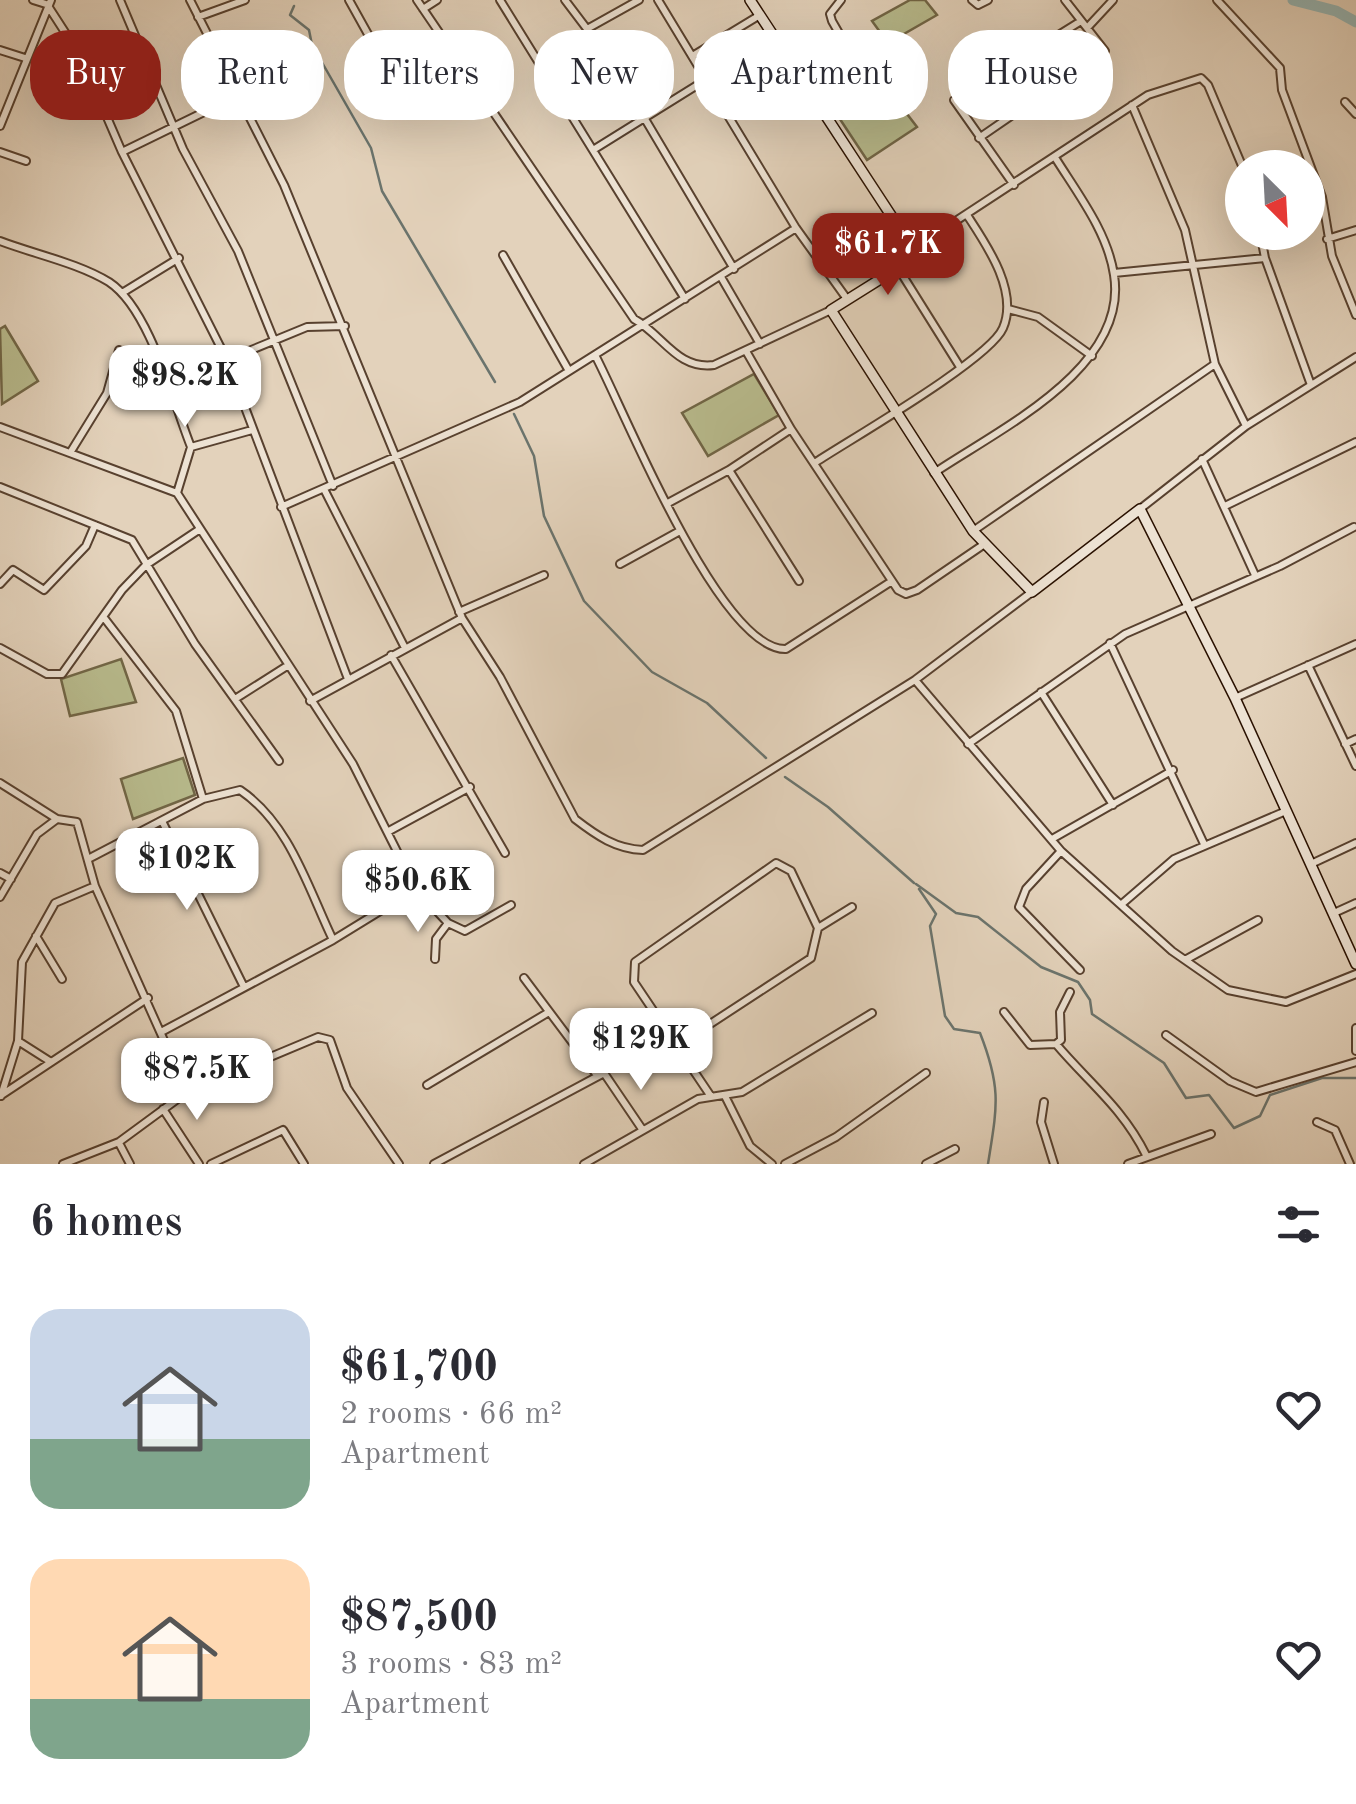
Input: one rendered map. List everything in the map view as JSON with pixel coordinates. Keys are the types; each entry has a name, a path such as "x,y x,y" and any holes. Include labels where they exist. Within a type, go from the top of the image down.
{"street":[{"path":"34,0 50,3 82,58 122,152 179,258 226,360 348,678"},
{"path":"120,0 174,128 238,251 333,486"},
{"path":"190,0 205,30"},
{"path":"198,18 245,0"},
{"path":"349,0 366,30"},
{"path":"416,0 634,320 644,324 689,363 714,365 831,310 898,268 913,249 1056,159 1132,105 1192,78 1201,78 1213,94 1236,150"},
{"path":"423,9 436,0"},
{"path":"500,0 685,298"},
{"path":"565,0 587,29 640,0"},
{"path":"658,0 694,55"},
{"path":"750,0 770,30"},
{"path":"837,30 830,14 841,0"},
{"path":"972,0 978,5 988,0"},
{"path":"1065,0 1088,30"},
{"path":"1014,185 954,105 957,94 1084,25 1113,0"},
{"path":"1217,0 1276,60 1282,90 1322,197 1327,239 1356,315"},
{"path":"0,126 50,3"},
{"path":"735,30 760,15"},
{"path":"0,50 25,58"},
{"path":"1345,102 1356,114"},
{"path":"1132,105 1174,201 1215,364 1246,426"},
{"path":"122,152 190,120"},
{"path":"252,120 345,326 394,458 461,615 500,678 575,820 624,850 644,850 915,680 1246,426 1356,357"},
{"path":"593,150 643,120"},
{"path":"646,120 734,268"},
{"path":"731,120 796,228 848,300"},
{"path":"828,120 913,249"},
{"path":"979,138 1005,120"},
{"path":"0,152 26,161"},
{"path":"934,472 1065,383 1092,356 1106,330 1115,292 1114,272 1090,214 1056,159"},
{"path":"816,462 960,367 1000,334 1007,309 996,264 967,215"},
{"path":"281,508 520,402 796,228"},
{"path":"1327,239 1356,230"},
{"path":"0,241 107,281 122,293 155,352 191,447 177,492"},
{"path":"1263,250 1311,385"},
{"path":"503,255 569,372"},
{"path":"122,293 179,258"},
{"path":"1114,272 1264,258"},
{"path":"898,268 960,367"},
{"path":"722,276 760,344"},
{"path":"1007,309 1038,317 1092,356"},
{"path":"831,310 972,531 1032,592"},
{"path":"226,360 320,324 345,326"},
{"path":"70,453 107,393 118,350"},
{"path":"746,351 791,429 892,581 906,594 918,590 983,544"},
{"path":"596,354 668,503 678,532 738,619 773,650 786,649 892,581"},
{"path":"972,531 1215,364"},
{"path":"0,428 177,492 353,764 416,889 448,924 465,931 511,905"},
{"path":"668,503 729,470 791,429"},
{"path":"191,447 252,430"},
{"path":"1224,506 1356,442"},
{"path":"1202,459 1255,574"},
{"path":"729,470 800,582"},
{"path":"0,487 132,540 280,761"},
{"path":"325,491 404,648"},
{"path":"1140,508 1235,698 1356,963"},
{"path":"0,584 12,570 44,590 86,546 95,525"},
{"path":"968,744 1110,643 1354,527"},
{"path":"0,648 47,674 62,674 105,619 122,590 146,564 200,530"},
{"path":"620,564 678,532"},
{"path":"310,701 461,615 544,575"},
{"path":"105,619 176,711 203,799"},
{"path":"1110,643 1204,844"},
{"path":"1235,698 1356,644"},
{"path":"391,656 470,787 504,853"},
{"path":"1308,665 1356,766"},
{"path":"235,699 288,666"},
{"path":"915,680 1061,852 1184,961 1228,990 1286,1002 1356,974"},
{"path":"1041,692 1112,805"},
{"path":"1345,744 1356,739"},
{"path":"1052,839 1172,770"},
{"path":"0,783 58,819 77,822 95,886 187,1092"},
{"path":"388,831 470,787"},
{"path":"90,858 203,799 240,790 265,809 284,836 333,940"},
{"path":"1123,903 1164,866 1204,844 1288,811"},
{"path":"0,897 37,834 58,819"},
{"path":"162,822 244,987"},
{"path":"1311,864 1356,843"},
{"path":"1061,852 1026,889 1019,908 1080,970"},
{"path":"678,1045 812,958 818,928 791,871 776,863 635,962 634,982 710,1095"},
{"path":"0,873 11,878"},
{"path":"0,1096 18,1041 19,973 55,904 95,886"},
{"path":"163,1031 333,940 416,889"},
{"path":"1334,912 1356,903"},
{"path":"818,928 852,907"},
{"path":"1184,961 1258,920"},
{"path":"435,958 436,939 448,924"},
{"path":"36,936 62,980"},
{"path":"524,978 596,1074"},
{"path":"1056,1044 1061,1034 1060,1012 1070,992"},
{"path":"0,1096 148,998"},
{"path":"428,1085 549,1012"},
{"path":"1004,1012 1030,1045 1056,1044 1126,1117 1146,1154"},
{"path":"584,1164 710,1095 742,1092 872,1013"},
{"path":"1356,1028 1356,1051"},
{"path":"1166,1035 1230,1080 1256,1092 1356,1062"},
{"path":"63,1164 119,1142 187,1092 326,1038 348,1088 399,1164"},
{"path":"18,1041 52,1062"},
{"path":"434,1164 596,1074 610,1076 642,1129"},
{"path":"785,1164 836,1137 926,1074"},
{"path":"725,1096 750,1146 772,1164"},
{"path":"1044,1102 1041,1122 1054,1164"},
{"path":"163,1109 199,1164"},
{"path":"1317,1122 1335,1130 1350,1164"},
{"path":"211,1164 283,1130 304,1164"},
{"path":"1128,1164 1146,1154 1212,1134"},
{"path":"119,1142 130,1164"},
{"path":"926,1164 955,1149"}],"green space":[{"path":"910,0 925,0 937,15 911,30 879,30 872,21"},
{"path":"841,120 912,120 917,127 867,160"},
{"path":"5,326 38,381 2,404 0,329"},
{"path":"754,374 779,415 708,456 682,413"},
{"path":"121,659 136,702 70,716 61,679"},
{"path":"183,758 195,795 133,819 121,779"}],"waterway":[{"path":"1293,0 1336,11 1356,22"},
{"path":"294,6 290,15 309,30 312,45 371,148 382,191 495,382"},
{"path":"514,414 534,456 544,516 584,601 652,672 707,703 766,758"},
{"path":"785,777 828,807 914,883"},
{"path":"916,884 956,913 978,917 1041,967 1078,982 1090,1000 1092,1014 1164,1063 1186,1098 1209,1095 1234,1128 1260,1116 1270,1095 1322,1078 1356,1078"},
{"path":"919,889 936,914 930,926 945,1016 954,1029 980,1033 992,1069 995,1112 988,1164"}]}
